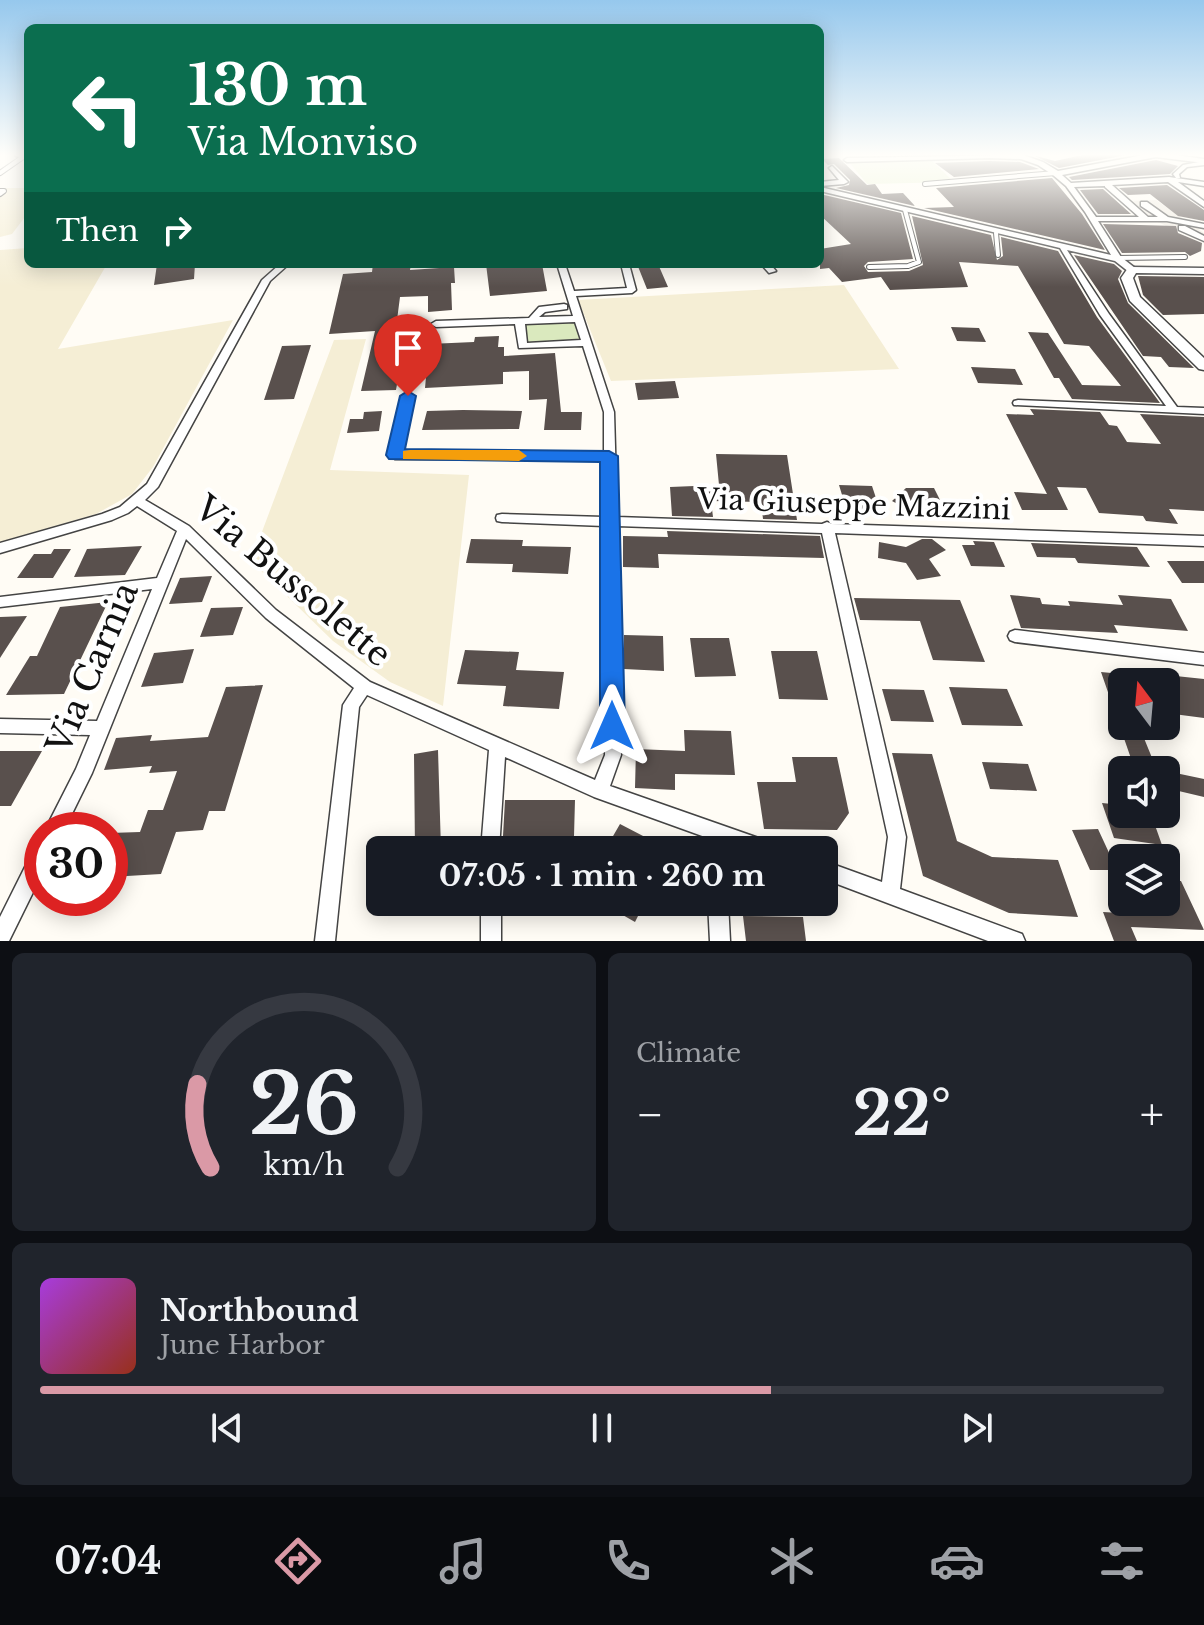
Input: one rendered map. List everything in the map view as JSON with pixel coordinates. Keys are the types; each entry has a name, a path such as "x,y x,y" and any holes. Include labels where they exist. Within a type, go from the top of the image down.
{"street":[{"path":"866,199 996,233 1117,259"},
{"path":"1081,199 1117,259 1132,270 1204,271"},
{"path":"1124,199 1146,219"},
{"path":"1144,204 1204,239"},
{"path":"1095,219 1167,219 1204,226"},
{"path":"1063,249 1105,315 1173,408"},
{"path":"0,548 107,517 136,500 160,474 266,280 280,268"},
{"path":"562,268 576,305 576,319 609,412 613,755 600,791"},
{"path":"570,294 632,290 626,268"},
{"path":"1132,270 1127,278 1134,298 1204,366"},
{"path":"564,307 570,294"},
{"path":"564,307 576,319"},
{"path":"564,307 542,309 526,321 522,346 585,343"},
{"path":"436,324 576,319"},
{"path":"408,396 395,455 609,456"},
{"path":"1018,403 1204,411"},
{"name":"Via Bussolette","path":"136,500 184,529 271,614 364,687 497,749 704,836"},
{"name":"Via Giuseppe Mazzini","path":"502,518 1204,541"},
{"path":"827,527 897,837 890,893"},
{"name":"Via Carnia","path":"62,812 102,728 184,529"},
{"path":"0,602 162,583"},
{"path":"1015,636 1204,659"},
{"path":"325,941 351,705 364,687"},
{"path":"0,726 102,728"},
{"path":"491,836 497,749"},
{"path":"838,875 1015,941"},
{"path":"0,938 24,890"},
{"path":"491,916 491,941"},
{"path":"719,916 720,941"}],"lane":[{"path":"869,267 908,266 919,262 905,210"},
{"path":"996,233 998,255"},
{"path":"1117,259 1185,257"}],"shaded area":[{"path":"0,199 24,199 24,218 12,234 0,237"},
{"path":"1156,200 1204,233 1204,243 1151,219 1122,201"},
{"path":"24,248 24,268 105,268 58,349 233,320 153,467 132,494 96,514 0,542 0,250"},
{"path":"844,285 899,369 611,381 578,300"},
{"path":"366,339 330,470 469,475 443,706 390,682 333,641 251,561 334,340"}],"green space":[{"path":"576,319 585,343 522,346 520,321"}],"building":[{"path":"824,199 841,199 901,213 913,259 868,262 864,266 868,272 909,271 923,265 912,216 991,235 997,260 1003,256 1001,237 1058,251 1097,317 1160,403 1072,399 1059,378 1054,378 1028,332 1048,333 1082,385 1121,386 1089,346 1064,344 1018,266 959,262 968,287 890,290 881,277 842,282 829,268 820,269 824,268 824,248 851,244 824,219"},
{"path":"884,199 908,199 915,206"},
{"path":"946,199 1069,199 1105,250 924,208 954,207"},
{"path":"1087,199 1114,199 1131,214 1098,214"},
{"path":"1156,199 1188,199 1204,210 1204,221 1178,216"},
{"path":"1103,224 1176,226 1178,233 1202,243 1201,251 1190,256 1185,252 1122,253"},
{"path":"1074,255 1114,264 1122,271 1118,279 1128,303 1194,368 1169,367 1161,357 1143,356"},
{"path":"156,268 195,268 194,279 154,285"},
{"path":"372,268 454,268 452,310 428,312 428,296 400,297 394,343 412,342 410,355 402,356 396,390 361,391 375,331 329,334 343,274 372,272"},
{"path":"486,268 543,268 547,291 490,296"},
{"path":"639,268 660,268 668,287 647,289"},
{"path":"1138,276 1204,277 1204,314 1163,315 1143,295"},
{"path":"951,327 979,328 986,342 957,341"},
{"path":"499,336 498,347 504,347 504,356 555,353 561,412 582,412 581,430 544,430 547,399 529,400 529,371 503,372 503,384 425,388 429,344 474,342 475,337"},
{"path":"311,345 294,399 264,400 282,346"},
{"path":"971,367 1015,369 1023,385 978,383"},
{"path":"675,381 679,398 638,400 635,383"},
{"path":"1030,409 1100,412 1109,425 1117,426 1127,442 1161,444 1140,414 1204,417 1204,511 1169,509 1178,524 1146,521 1143,516 1099,513 1086,488 1057,487 1068,510 1022,510 1014,492 1047,494 1006,414 1034,415"},
{"path":"382,411 379,431 347,433 350,419 363,419 364,412"},
{"path":"427,411 522,411 519,429 422,430"},
{"path":"716,454 787,455 797,520 763,519 761,502 711,501 713,517 672,516 670,487 719,485"},
{"path":"839,485 872,486 881,513 846,508"},
{"path":"906,488 934,488 943,506 931,506 920,516 892,501"},
{"path":"667,531 820,536 824,558 658,554 659,568 623,567 623,536 668,537"},
{"path":"471,539 523,540 522,546 571,547 568,574 512,572 513,564 466,563"},
{"path":"922,539 932,539 946,550 929,559 941,576 917,580 906,563 878,558 879,542 906,547"},
{"path":"973,541 994,542 1005,567 971,566 962,545 975,545"},
{"path":"1031,543 1137,547 1150,567 1037,557"},
{"path":"142,546 125,575 74,577 87,549"},
{"path":"54,549 71,549 53,578 17,578 34,554 51,554"},
{"path":"1167,561 1204,561 1204,583 1182,583"},
{"path":"212,576 202,602 169,604 180,578"},
{"path":"1010,595 1040,598 1042,604 1070,606 1068,601 1123,605 1118,595 1171,599 1188,631 1114,625 1118,633 1021,628"},
{"path":"854,598 960,600 985,662 933,660 920,621 860,620"},
{"path":"108,602 64,694 6,695 30,656 37,656 60,607"},
{"path":"243,607 233,635 200,637 211,608"},
{"path":"27,616 0,658 0,617"},
{"path":"624,635 663,636 664,671 624,669"},
{"path":"690,638 729,638 736,676 695,677"},
{"path":"194,649 183,683 141,687 154,653"},
{"path":"465,650 519,652 516,670 564,672 559,709 503,706 506,686 457,684"},
{"path":"771,651 817,651 828,700 779,699"},
{"path":"1101,672 1108,673 1108,692"},
{"path":"1180,676 1204,679 1204,718 1180,715"},
{"path":"263,685 225,811 209,811 203,830 176,832 161,874 128,876 128,832 140,832 148,810 163,810 177,771 149,773 152,766 104,770 116,738 152,735 150,741 208,737 226,687"},
{"path":"949,687 1007,689 1023,726 962,725"},
{"path":"882,689 924,690 934,722 891,721"},
{"path":"684,730 731,731 735,775 675,774 675,790 635,788 636,749 685,751"},
{"path":"1125,740 1145,740 1151,756 1130,756"},
{"path":"438,750 441,836 415,836 414,754"},
{"path":"0,751 42,751 11,806 0,806"},
{"path":"892,753 932,754 957,841 992,857 1058,860 1078,917 1009,913 923,876"},
{"path":"792,757 837,757 849,813 837,830 764,829 757,782 796,782"},
{"path":"982,762 1028,764 1037,791 990,789"},
{"path":"1180,774 1204,779 1204,797 1180,791"},
{"path":"505,800 575,800 574,836 503,836"},
{"path":"1102,803 1108,804 1108,820"},
{"path":"620,824 643,836 613,836"},
{"path":"1111,828 1156,828 1162,844 1155,844 1114,838"},
{"path":"1098,829 1108,851 1108,870 1090,870 1072,830"},
{"path":"1181,881 1204,930 1131,927 1137,941 1114,941 1103,912 1108,912 1108,916 1180,916"},
{"path":"624,916 638,916 635,922"},
{"path":"743,916 803,917 806,941 746,941"}],"slow traffic":[{"path":"410,455 519,456"}],"route":[{"path":"408,396 395,455 609,456 612,726"}]}
